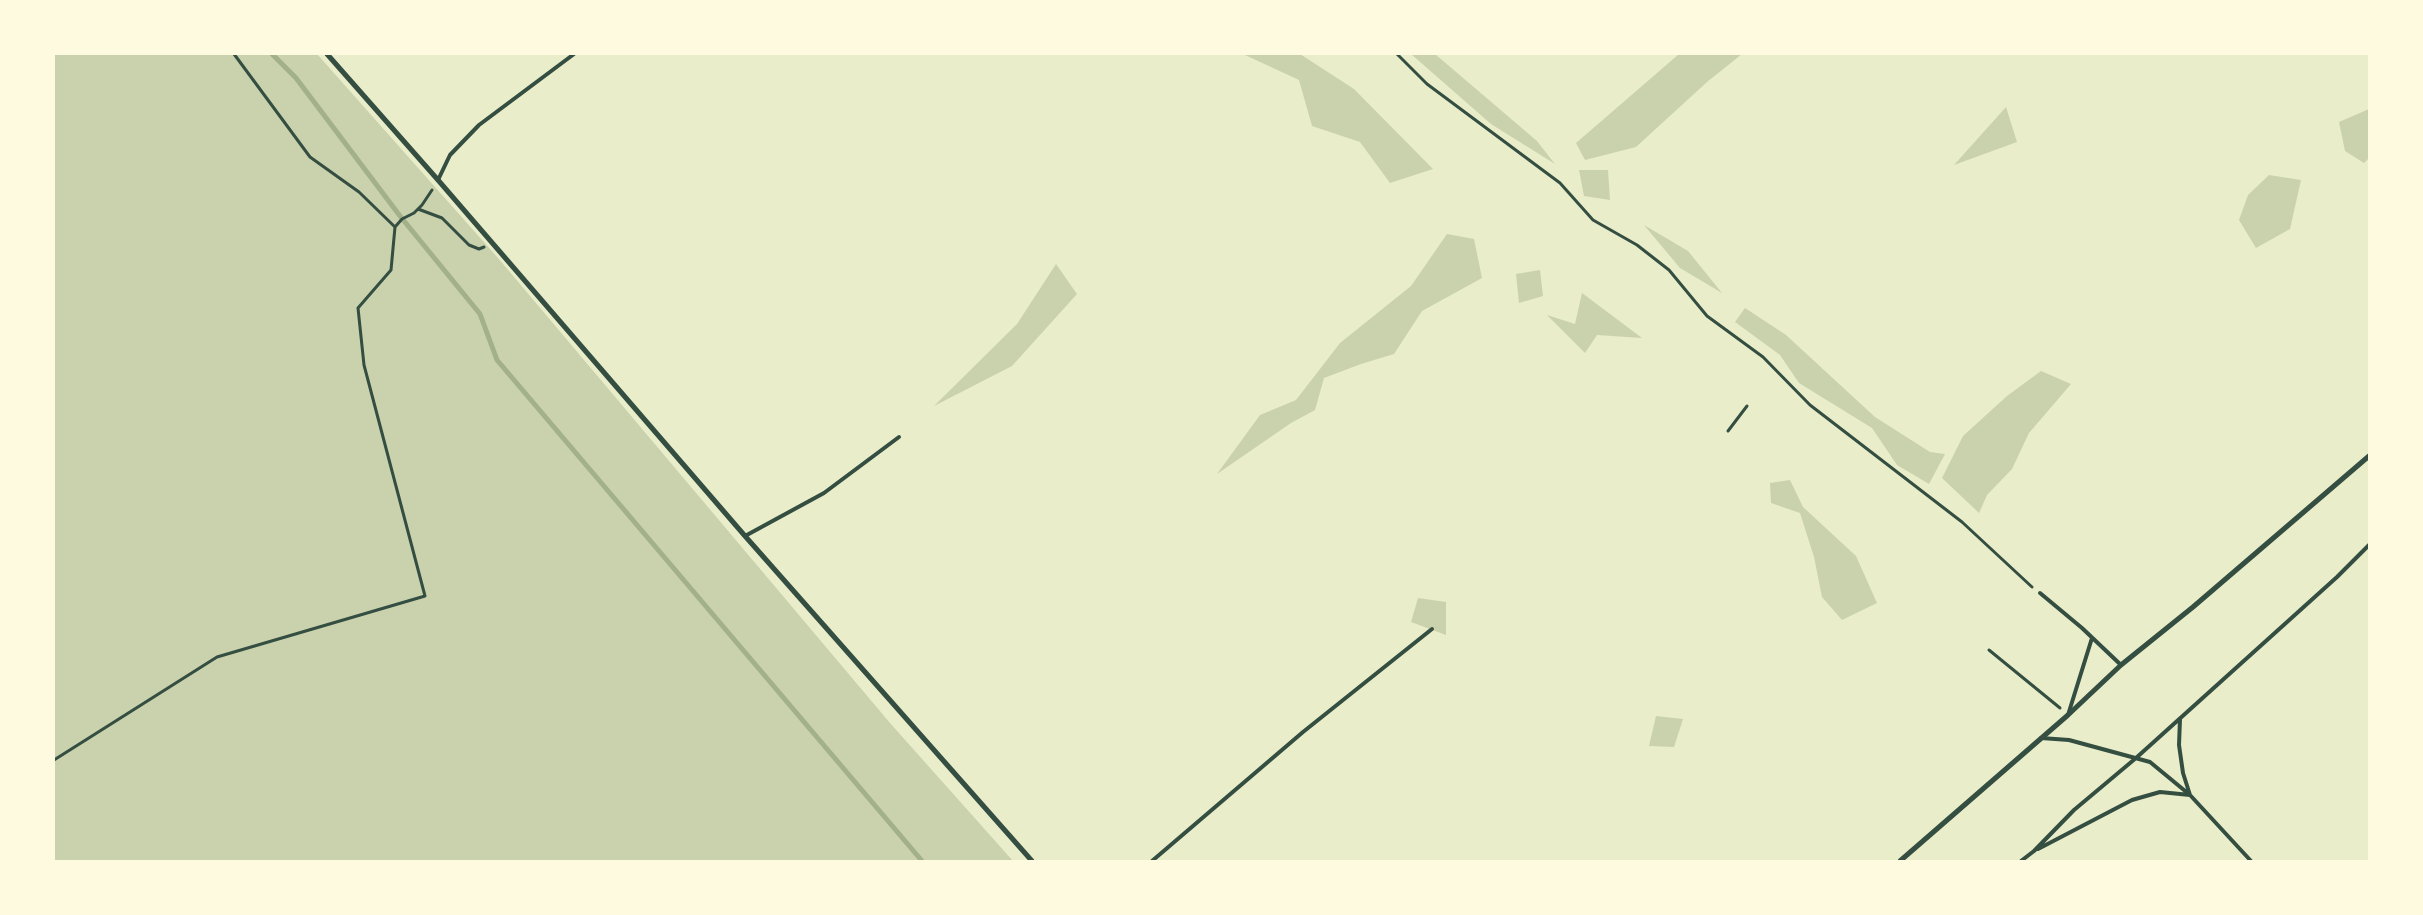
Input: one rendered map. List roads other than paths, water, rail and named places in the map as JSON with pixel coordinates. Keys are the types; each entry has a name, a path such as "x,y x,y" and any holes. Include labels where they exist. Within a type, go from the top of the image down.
{"street":[{"path":"327,54 745,536 1032,861"},
{"path":"1900,861 2068,715 2121,665 2193,607 2369,456"}],"lane":[{"path":"438,180 450,154 479,125 574,54"},
{"path":"745,536 824,493 899,437"},
{"path":"2021,861 2034,851 2074,810 2136,758 2337,577 2369,545"},
{"path":"2040,593 2082,628 2121,665"},
{"path":"1152,861 1303,732 1432,629"},
{"path":"2068,715 2092,638"},
{"path":"2180,718 2179,745 2183,773 2190,795"},
{"path":"2041,738 2069,740 2150,762 2190,795 2251,861"},
{"path":"2034,851 2132,800 2160,792 2190,795"}],"waterway":[{"path":"272,54 296,78 400,216 480,314 497,360 922,861"}]}
